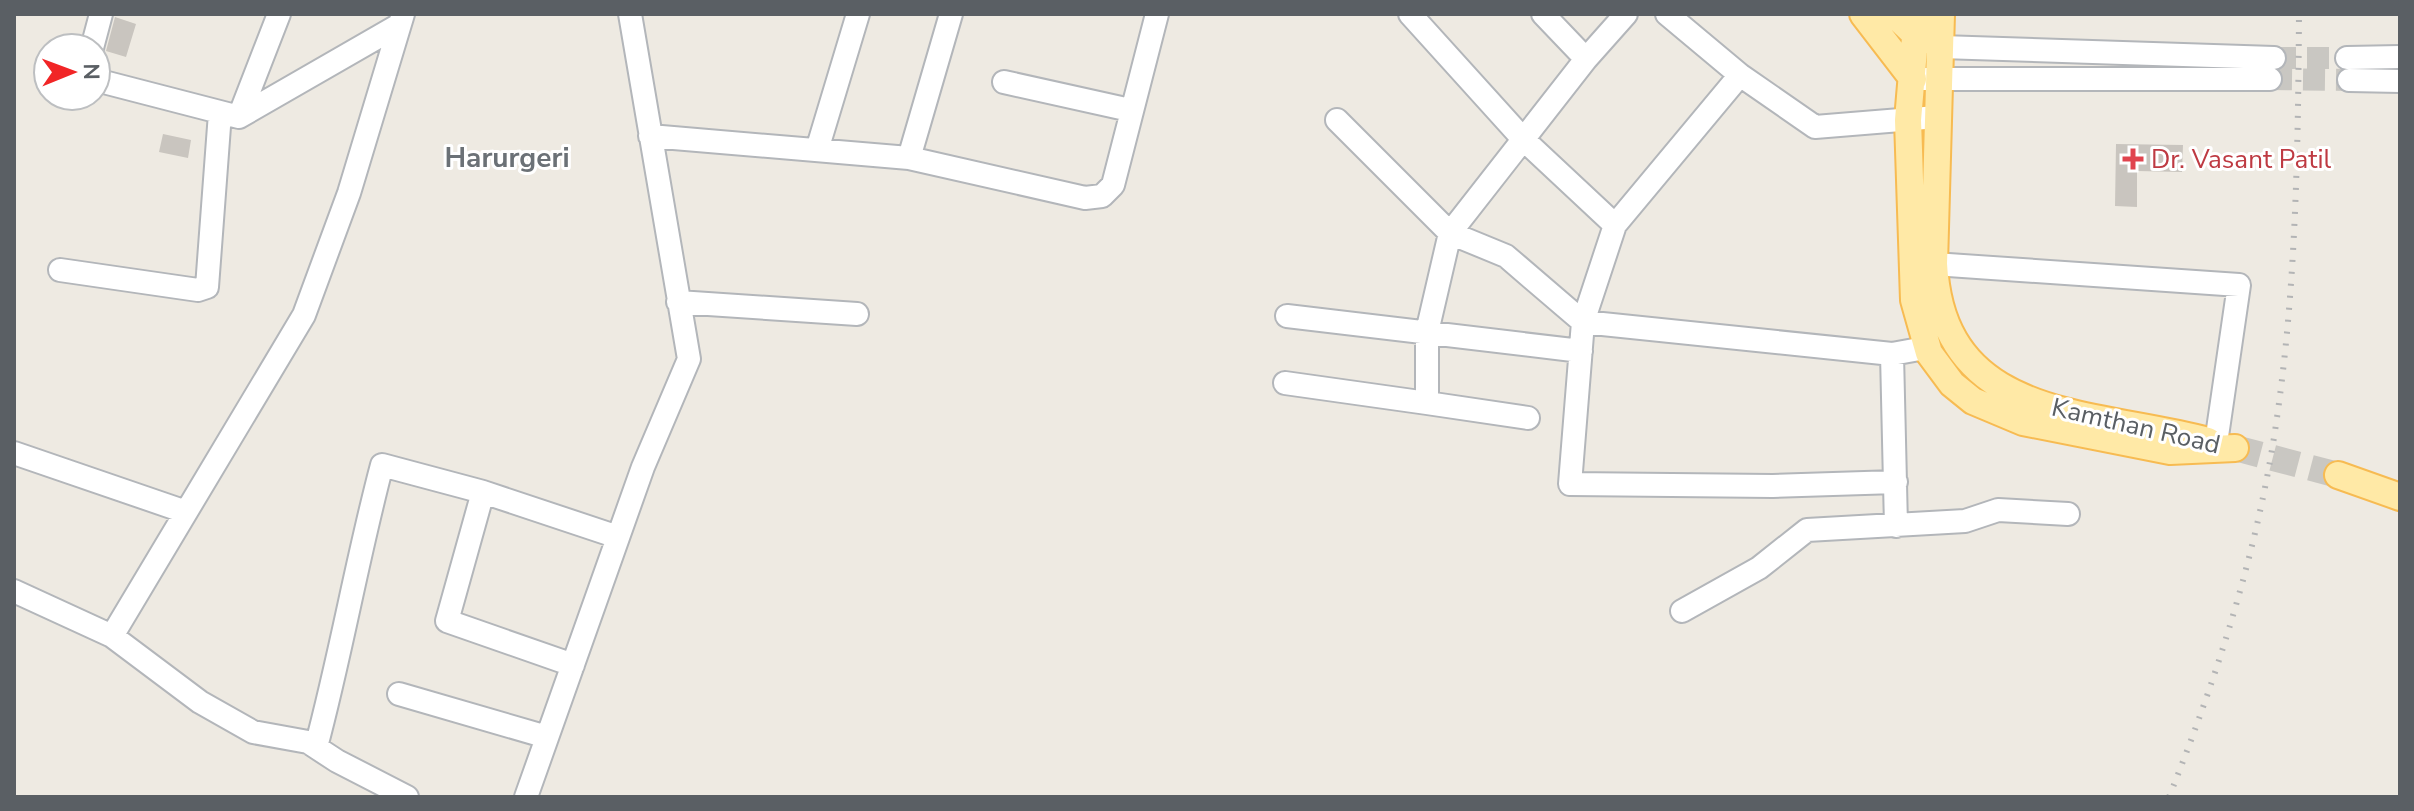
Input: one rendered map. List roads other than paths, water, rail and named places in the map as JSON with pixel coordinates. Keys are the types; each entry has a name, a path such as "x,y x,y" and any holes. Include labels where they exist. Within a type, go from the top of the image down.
{"main road":[{"path":"1863,14 1926,80"},
{"name":"Kamthan Road","path":"1906,20 1926,80 1937,117 1934,264 1928,308 1925,348 1952,384 1973,401 2023,422 2170,451 2235,448 2044,406 1994,385 1973,368 1928,308 1908,120 1926,80 1941,47 1941,14"},
{"path":"1906,20 1941,47"},
{"path":"2400,477 2338,475 2400,497"}],"street":[{"path":"60,270 198,290 207,287 229,115 279,14"},
{"path":"526,797 618,537 689,359 630,14"},
{"path":"817,150 858,14"},
{"path":"909,158 951,14"},
{"path":"650,136 909,158 1085,198 1102,196 1113,185 1157,14"},
{"path":"1410,14 1524,140 1615,225"},
{"path":"1543,14 1586,59"},
{"path":"1427,403 1427,332 1450,233 1586,59 1626,14"},
{"path":"1667,14 1740,75 1815,127 1937,117"},
{"path":"112,84 229,115 250,114 401,19"},
{"path":"112,636 304,315 349,193 401,19"},
{"path":"1926,80 2272,68 1941,47"},
{"path":"2400,57 2348,69 2400,81"},
{"path":"1740,75 1615,225 1583,322 1570,484 1773,486 1896,482"},
{"path":"1004,82 1130,110"},
{"path":"1337,120 1450,233 1506,256 1583,322 1892,354 1925,348"},
{"path":"1934,264 2239,285 2216,443"},
{"path":"678,302 857,314"},
{"path":"1287,316 1581,351"},
{"path":"1892,354 1896,526"},
{"path":"1285,383 1528,418"},
{"path":"14,453 186,512"},
{"path":"316,747 342,644 356,561 382,465 483,492 618,537"},
{"path":"483,492 447,621 573,665"},
{"path":"1682,611 1759,568 1807,530 1965,521 1998,510 2068,514"},
{"path":"14,591 112,636 200,702 253,732 308,742 407,797"},
{"path":"399,694 547,737"}],"tunnel":[{"path":"2274,58 2347,58"},
{"path":"2270,79 2349,80"},
{"path":"2235,448 2338,475"}],"railway":[{"path":"2169,797 2203,708 2246,571 2275,431 2292,275 2299,14"}],"place":[{"name":"Dr. Vasant Patil","path":"2133,159"}],"district":[{"name":"Harurgeri","path":"507,158"}]}
